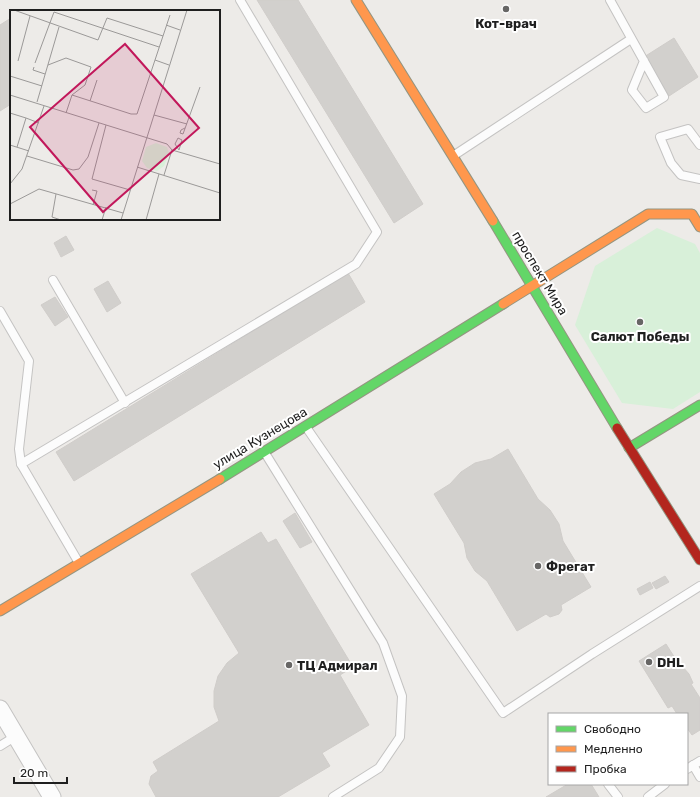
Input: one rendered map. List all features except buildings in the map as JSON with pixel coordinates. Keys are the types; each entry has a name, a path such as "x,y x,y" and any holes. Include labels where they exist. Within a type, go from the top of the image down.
{"street":[{"name":"проспект Мира","path":"356,0 533,285 629,448 700,560"},
{"name":"улица Кузнецова","path":"0,611 264,452 648,214 692,214"},
{"path":"692,214 700,227"},
{"path":"629,448 700,405"},
{"path":"0,709 52,797"}],"lane":[{"path":"21,464 356,264 377,232 240,0"},
{"path":"610,0 631,39 644,61 664,97 646,108 632,90 644,61"},
{"path":"453,156 631,39"},
{"path":"700,146 688,129 660,137 671,163 681,175 700,179"},
{"path":"692,214 700,207"},
{"path":"52,280 124,403"},
{"path":"0,311 30,361 20,449 21,464 79,564"},
{"path":"305,426 503,713 592,654 700,586"},
{"path":"264,452 383,643 402,696 400,737 379,768 333,797"},
{"path":"0,746 16,736"},
{"path":"693,765 700,777"},
{"path":"609,785 618,797"},
{"path":"648,797 664,785"}],"green space":[{"path":"657,228 695,244 700,253 700,392 673,409 622,403 575,325 595,266"}],"traffic: fast":[{"path":"493,221 617,428"},
{"path":"220,479 503,304"},
{"path":"629,448 700,405"}],"traffic: slow":[{"path":"356,0 493,221"},
{"path":"503,304 648,214 692,214 700,227"},
{"path":"0,611 220,479"}],"traffic: jam":[{"path":"617,428 700,560"}],"place":[{"name":"Кот-врач","path":"506,9"},
{"name":"Салют Победы","path":"640,322"},
{"name":"Фрегат","path":"538,566"},
{"name":"DHL","path":"649,662"},
{"name":"ТЦ Адмирал","path":"289,665"}]}
